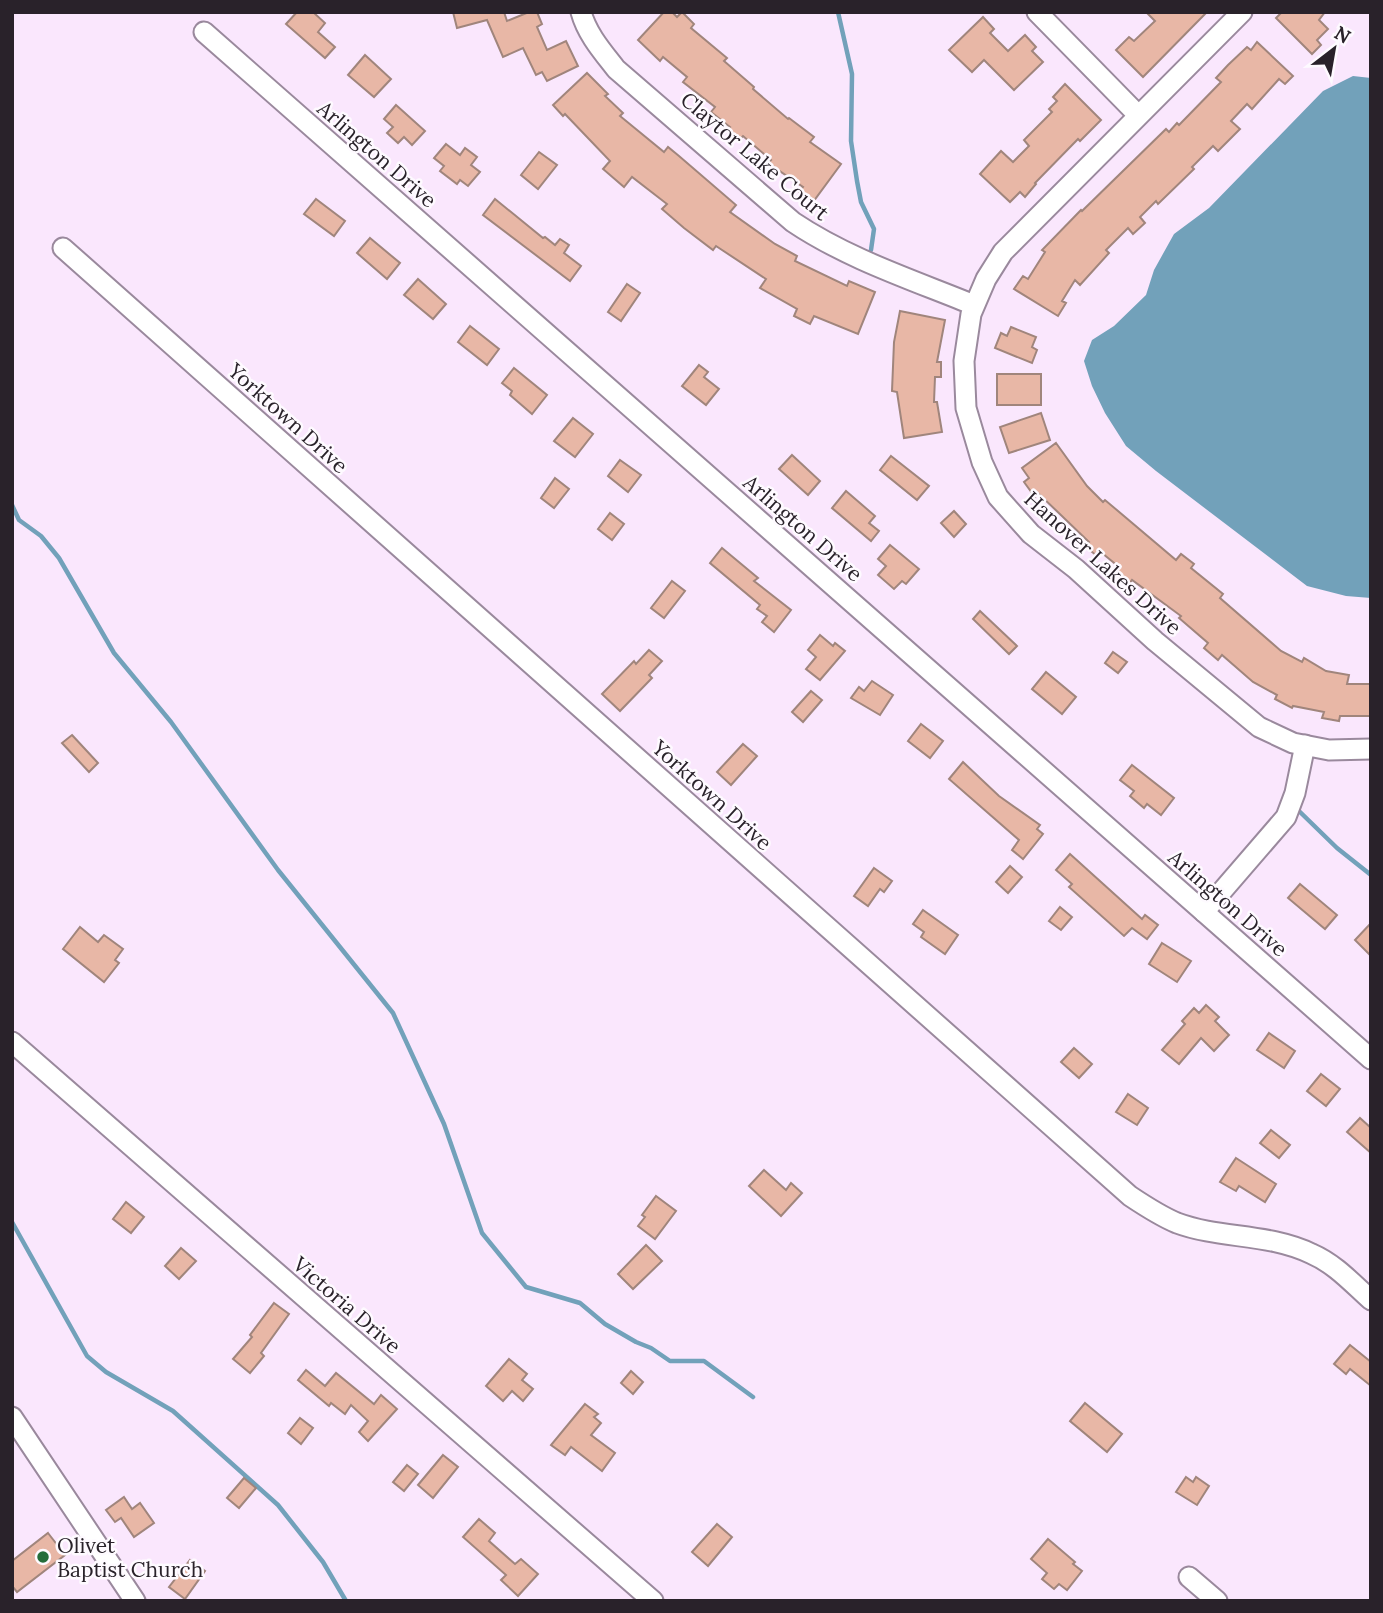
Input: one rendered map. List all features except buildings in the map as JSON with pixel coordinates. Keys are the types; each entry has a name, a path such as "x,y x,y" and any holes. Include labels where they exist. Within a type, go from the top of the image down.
{"street":[{"name":"Claytor Lake Court","path":"581,12 584,24 595,42 616,69 793,222 843,251 975,304"},
{"path":"1037,12 1138,115"},
{"name":"Hanover Lakes Drive","path":"1242,12 1003,252 986,279 971,314 964,360 966,408 982,462 998,497 1031,534 1076,569 1155,642 1259,727 1293,743 1329,750 1371,749"},
{"name":"Arlington Drive","path":"204,32 1371,1059"},
{"name":"Yorktown Drive","path":"63,248 1130,1196 1178,1223 1282,1242 1310,1252 1336,1268 1371,1300"},
{"path":"1204,912 1286,817 1296,793 1305,745"},
{"name":"Victoria Drive","path":"12,1042 653,1601"},
{"path":"12,1417 135,1601"},
{"path":"1189,1577 1217,1601"}],"water":[{"path":"1353,76 1371,78 1371,598 1346,596 1307,586 1156,471 1126,446 1105,413 1084,361 1092,340 1114,326 1146,295 1154,270 1174,234 1209,208 1323,91"}],"waterway":[{"path":"838,12 852,74 851,141 857,181 861,202 874,229 871,250"},
{"path":"12,505 19,520 41,536 59,558 114,653 171,722 278,870 393,1013 444,1124 482,1233 526,1287 580,1303 605,1324 670,1361 704,1361 753,1397"},
{"path":"1300,812 1337,848 1371,875"},
{"path":"12,1222 87,1356 106,1372 173,1411 278,1505 323,1562 346,1601"}],"place":[{"name":"Olivet Baptist Church","path":"43,1557"}]}
